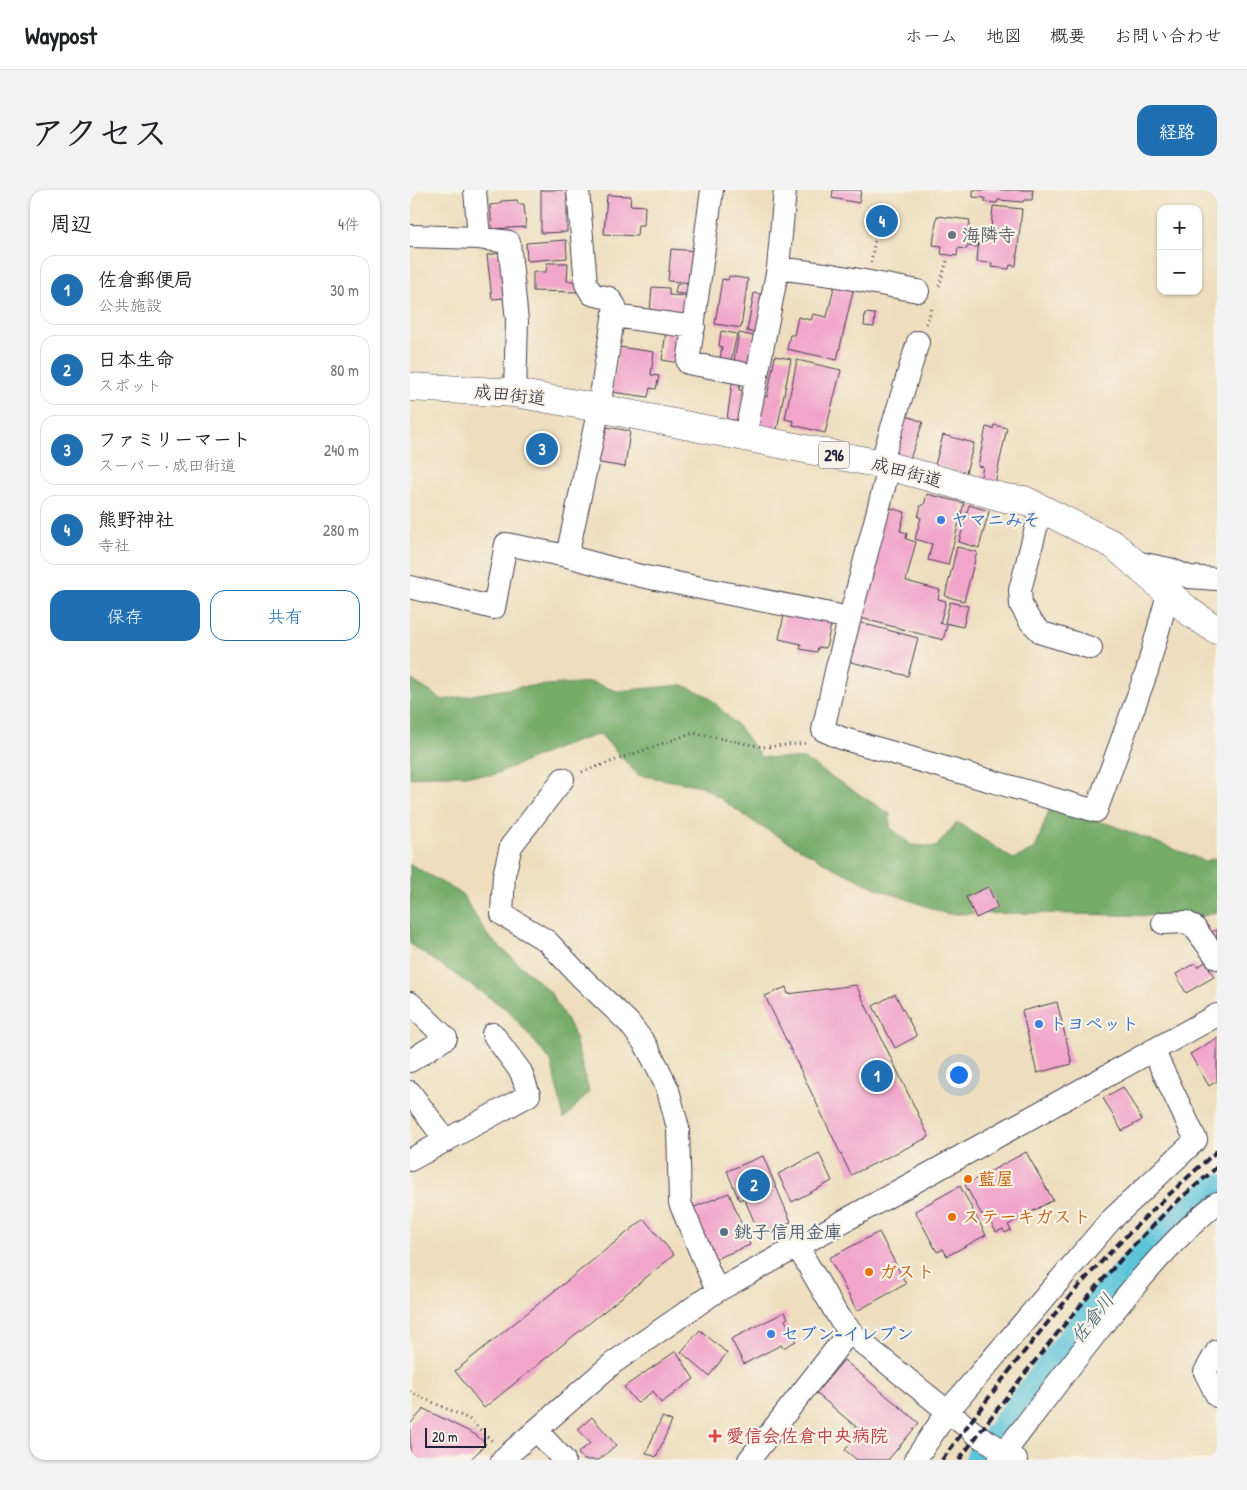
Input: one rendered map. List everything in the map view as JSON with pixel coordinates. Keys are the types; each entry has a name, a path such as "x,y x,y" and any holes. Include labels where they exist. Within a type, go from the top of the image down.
{"highway":[{"name":"成田街道","path":"410,387 516,393 599,408 885,466 1005,498 1024,500 1114,545 1191,613 1217,630"}],"street":[{"path":"475,190 479,238"},
{"path":"567,556 599,408 615,306 608,298 592,294 586,284 578,190"},
{"path":"712,190 688,363 757,376"},
{"path":"745,437 778,268 785,190"},
{"path":"410,236 479,238 509,242 517,321 516,393"},
{"path":"778,268 918,291"},
{"path":"614,316 694,327"},
{"path":"918,342 885,466 886,478 823,730 841,738 1096,811 1148,671 1168,594"},
{"path":"1041,508 1020,590 1021,605 1030,621 1042,633 1091,648"},
{"path":"410,587 494,608 506,544 567,556 641,576 850,618"},
{"path":"1135,562 1169,569 1189,577 1217,579"},
{"path":"563,779 511,846 504,875 502,914 547,941 629,1023 645,1044 668,1090 678,1128 680,1203 717,1291"},
{"path":"1163,923 1186,922 1194,927 1217,958"},
{"path":"410,1003 446,1038 410,1061"},
{"path":"504,1458 613,1363 717,1291 1217,1015"},
{"path":"410,1160 529,1095 521,1072 493,1034"},
{"path":"915,1460 948,1411 1110,1221 1196,1140 1153,1050"},
{"path":"410,1092 446,1141"},
{"path":"797,1246 839,1318 850,1331 861,1342 1007,1457 1074,1360 1127,1295 1162,1255 1213,1214"},
{"path":"749,1460 850,1331"},
{"path":"1217,1351 1205,1372 1217,1396"},
{"path":"536,1430 564,1460"}],"path":[{"path":"867,282 877,229"},
{"path":"563,779 693,733 764,747 811,742 823,730"},
{"path":"410,1392 469,1419 504,1458"}],"green space":[{"path":"410,679 443,700 519,687 591,682 617,691 683,685 708,696 739,727 761,757 804,759 890,814 890,827 911,845 936,847 957,822 1013,859 1035,849 1049,810 1109,824 1205,861 1217,858 1217,912 1200,917 1029,913 947,914 876,888 834,868 757,824 702,786 638,775 600,734 560,747 493,775 431,775 410,778"},
{"path":"410,864 462,894 488,936 550,992 573,1031 589,1092 564,1119 551,1061 509,1011 410,944"}],"building":[{"path":"541,190 567,190 567,232 541,233"},
{"path":"833,190 861,190 859,203 832,198"},
{"path":"973,190 1033,190 1032,200 1024,200 1023,202 998,200 997,203 985,202 985,198 973,197"},
{"path":"607,195 631,196 630,205 645,206 644,225 638,225 637,236 604,234"},
{"path":"517,200 518,204 524,204 526,227 492,229 490,205 500,204 501,201"},
{"path":"993,206 1022,209 1016,266 1010,265 1009,269 991,267 992,263 977,262 979,238 990,239"},
{"path":"876,211 891,214 889,229 874,226"},
{"path":"937,216 970,220 967,238 978,239 977,247 967,246 967,249 958,248 957,256 941,254 942,246 933,245"},
{"path":"566,240 567,258 527,261 526,243"},
{"path":"671,249 698,251 695,283 668,281"},
{"path":"501,253 506,298 492,299 487,255"},
{"path":"547,263 568,263 567,281 577,281 577,292 533,291 533,272 546,272"},
{"path":"729,276 748,279 741,328 715,324 722,279 728,280"},
{"path":"835,283 854,287 837,360 787,349 790,335 794,335 798,317 811,320 813,314 827,317"},
{"path":"677,284 692,285 691,295 675,293"},
{"path":"652,287 669,288 669,295 687,296 686,315 650,312"},
{"path":"754,293 766,295 760,334 747,331"},
{"path":"865,313 875,314 874,327 864,326"},
{"path":"721,331 737,334 730,366 719,364 722,347 719,346"},
{"path":"666,332 685,335 681,363 662,360"},
{"path":"739,333 754,336 748,369 733,367"},
{"path":"619,347 654,352 651,375 659,376 656,389 650,388 648,397 612,392"},
{"path":"775,356 791,359 777,430 757,426 761,396 767,397"},
{"path":"797,360 841,370 825,433 793,425 794,421 785,419"},
{"path":"733,377 741,378 739,390 745,391 741,421 727,419"},
{"path":"907,416 923,422 910,459 894,454"},
{"path":"994,425 1007,428 995,483 980,480 983,467 978,466 986,427 993,429"},
{"path":"607,427 630,431 625,467 594,462 598,435 605,436"},
{"path":"943,435 974,443 966,473 935,465"},
{"path":"927,494 964,503 948,565 928,560 932,544 915,539 921,518 918,517 921,505 924,505"},
{"path":"969,505 989,511 979,548 959,542"},
{"path":"886,507 905,512 900,531 907,533 906,539 916,542 906,581 940,590 938,599 946,601 940,623 947,625 943,640 857,617"},
{"path":"957,547 977,552 964,601 945,596"},
{"path":"950,602 968,606 963,627 945,623"},
{"path":"785,610 832,620 826,648 818,647 817,652 800,649 801,644 779,639"},
{"path":"857,622 918,638 908,676 847,661"},
{"path":"988,887 998,908 976,918 966,897"},
{"path":"1217,929 1217,945 1210,933"},
{"path":"1206,962 1214,977 1186,993 1176,974 1195,963 1197,967"},
{"path":"856,985 929,1137 851,1175 765,996 786,987 788,994"},
{"path":"895,994 917,1036 895,1048 873,1006"},
{"path":"1057,1002 1072,1064 1037,1073 1022,1011"},
{"path":"1217,1038 1217,1081 1209,1086 1190,1054"},
{"path":"1123,1087 1142,1120 1122,1131 1103,1098"},
{"path":"1026,1152 1053,1200 1008,1225 1011,1230 1005,1233 1003,1229 996,1232 986,1213 982,1215 965,1185"},
{"path":"819,1153 832,1181 792,1202 778,1174"},
{"path":"763,1156 791,1222 760,1235 744,1198 739,1200 727,1171"},
{"path":"960,1186 986,1235 947,1256 943,1249 937,1252 915,1211"},
{"path":"729,1193 750,1245 713,1260 692,1208"},
{"path":"644,1219 674,1255 484,1408 455,1371"},
{"path":"879,1232 906,1284 857,1311 829,1258"},
{"path":"785,1312 788,1318 785,1320 796,1341 783,1348 781,1345 744,1364 731,1339"},
{"path":"700,1330 727,1353 709,1376 681,1352"},
{"path":"676,1351 694,1379 661,1403 653,1391 637,1403 624,1387"},
{"path":"844,1360 919,1423 888,1460 857,1460 845,1450 861,1431 816,1393"},
{"path":"424,1409 476,1435 486,1444 470,1460 410,1460 410,1424"},
{"path":"592,1417 616,1445 599,1460 584,1460 578,1453 590,1443 578,1429"},
{"path":"662,1417 672,1421 656,1457 646,1453"}],"waterway":[{"name":"佐倉川","path":"983,1460 1110,1295 1176,1227 1217,1192"}],"railway":[{"path":"942,1460 1008,1372 1068,1298 1129,1233 1217,1151"},
{"path":"959,1460 1060,1329 1114,1267 1171,1207 1217,1167"}],"place":[{"name":"熊野神社","path":"882,221"},
{"name":"海隣寺","path":"952,235"},
{"name":"ファミリーマート","path":"542,449"},
{"name":"ヤマニみそ","path":"941,520"},
{"name":"トヨペット","path":"1039,1024"},
{"name":"佐倉郵便局","path":"877,1076"},
{"name":"藍屋","path":"968,1179"},
{"name":"日本生命","path":"754,1185"},
{"name":"ステーキガスト","path":"952,1217"},
{"name":"銚子信用金庫","path":"724,1232"},
{"name":"ガスト","path":"869,1272"},
{"name":"セブン-イレブン","path":"771,1334"},
{"name":"愛信会佐倉中央病院","path":"715,1436"}]}
